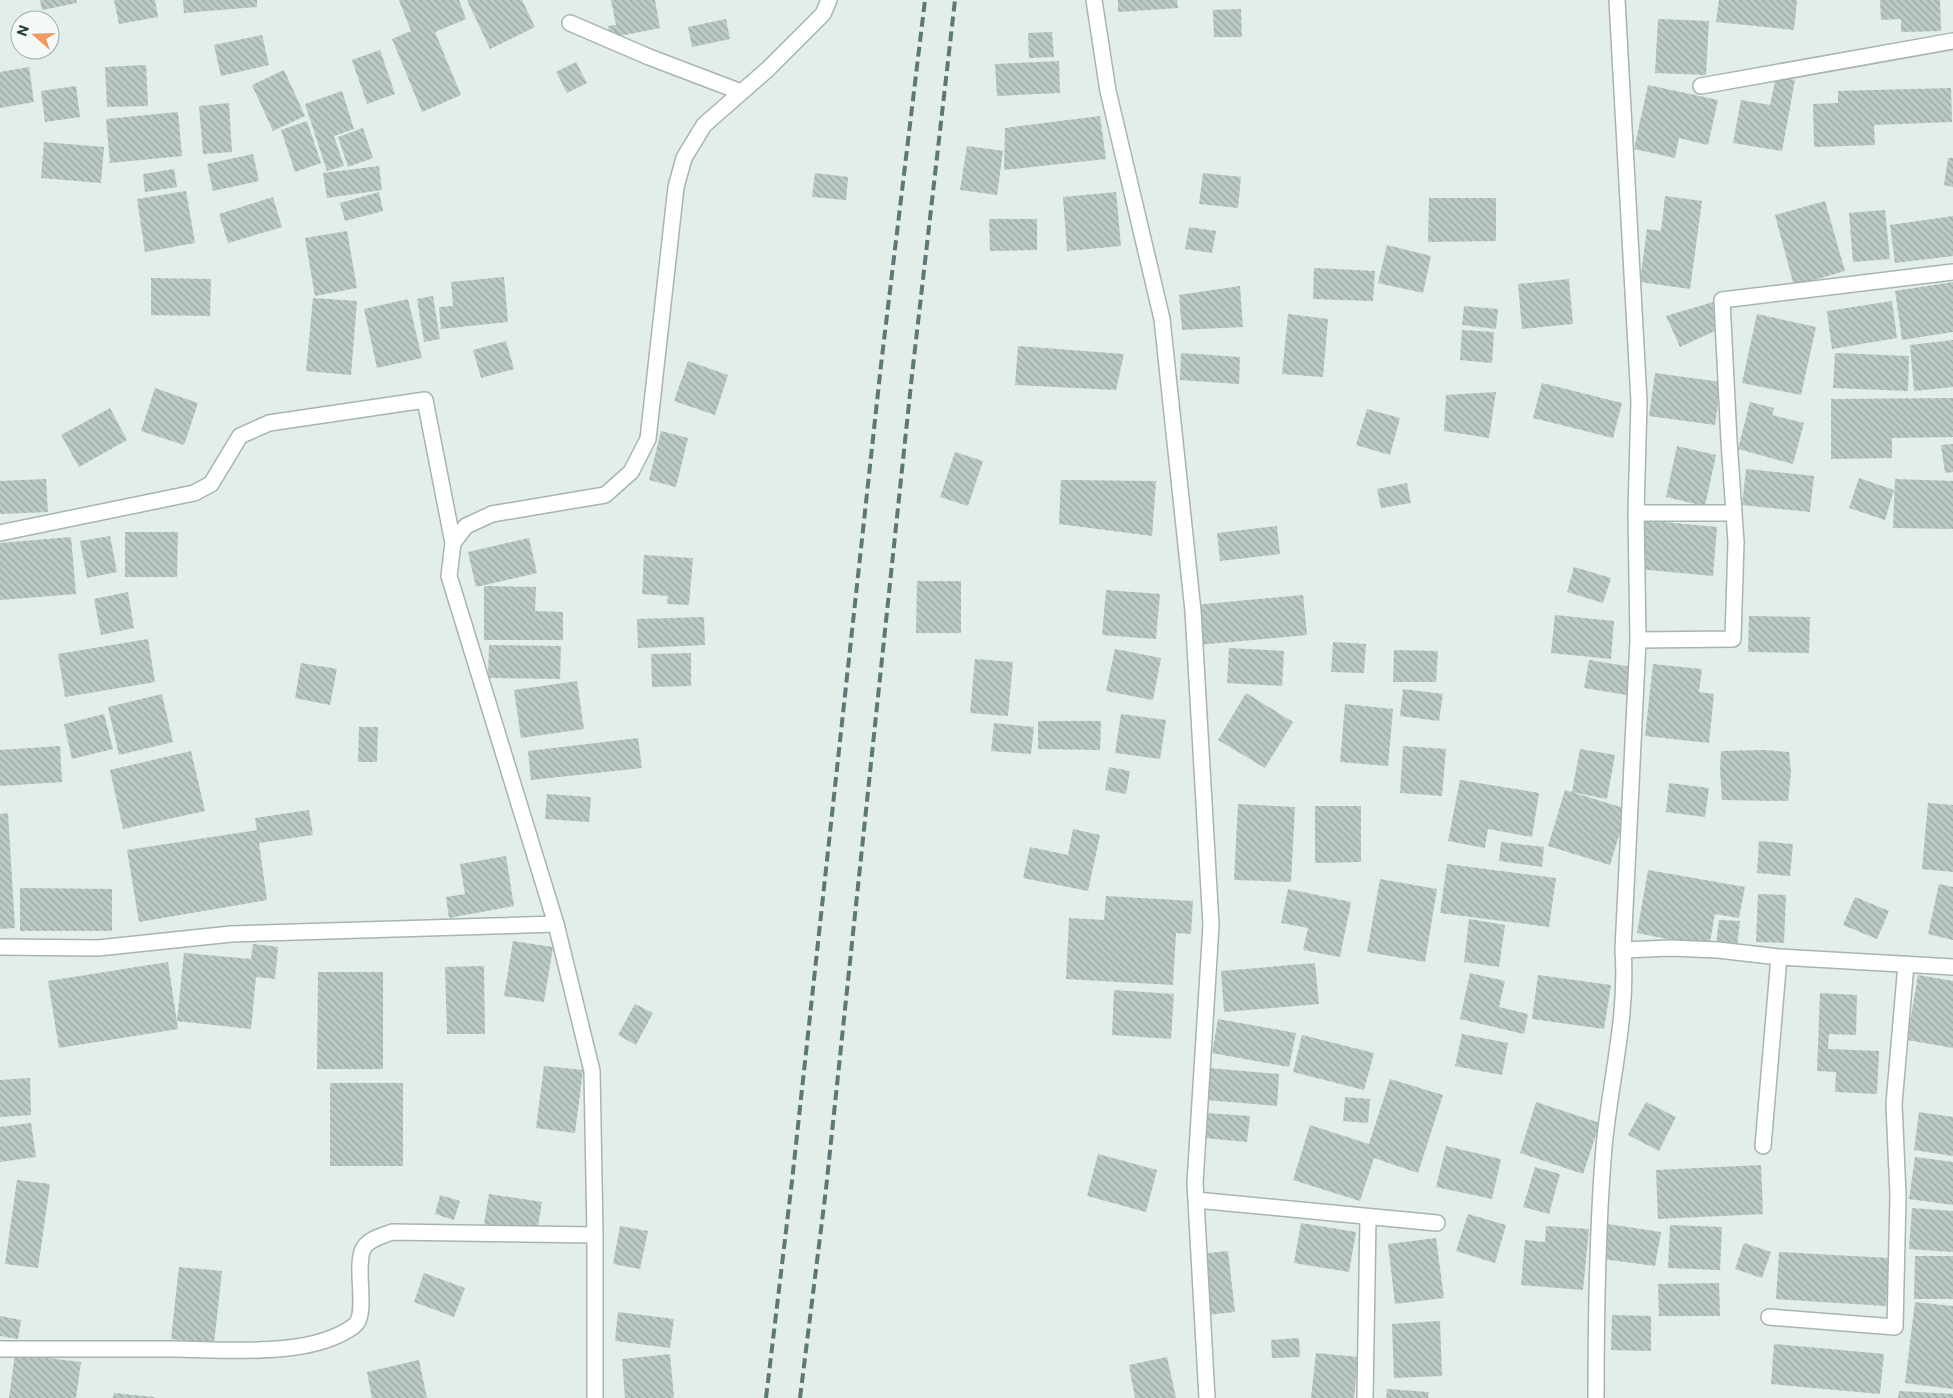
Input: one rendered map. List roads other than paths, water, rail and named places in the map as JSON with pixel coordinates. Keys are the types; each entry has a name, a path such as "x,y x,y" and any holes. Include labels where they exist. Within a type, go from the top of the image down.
{"street":[{"path":"453,543 466,526 492,514 605,495 631,472 648,439 676,187 684,158 704,125 768,69 823,14 829,0"},
{"path":"1094,0 1108,91 1162,319 1193,611 1211,925 1195,1183 1207,1398"},
{"path":"1596,1398 1596,1270 1604,1146 1622,1015 1625,976 1623,950 1638,640 1636,513 1639,401 1617,0"},
{"path":"570,23 649,57 742,92"},
{"path":"1701,86 1953,41"},
{"path":"1638,640 1733,639 1736,542 1722,300 1953,272"},
{"path":"0,533 194,493 211,484 240,436 269,423 425,400 453,543 449,576 556,924 592,1071 595,1398"},
{"path":"1636,513 1734,513"},
{"path":"0,948 98,948 232,934 556,924"},
{"path":"1623,950 1670,948 1718,950 1778,957 1953,967"},
{"path":"1763,1146 1778,957"},
{"path":"1769,1317 1895,1327 1898,1195 1894,1104 1906,964"},
{"path":"1196,1200 1437,1223"},
{"path":"1365,1398 1368,1216"},
{"path":"0,1349 251,1351 309,1345 344,1333 356,1325 361,1313 359,1270 364,1248 374,1238 392,1232 595,1235"}],"railway":[{"path":"766,1398 792,1181 881,365 925,0"},
{"path":"800,1398 826,1189 912,375 955,0"}]}
